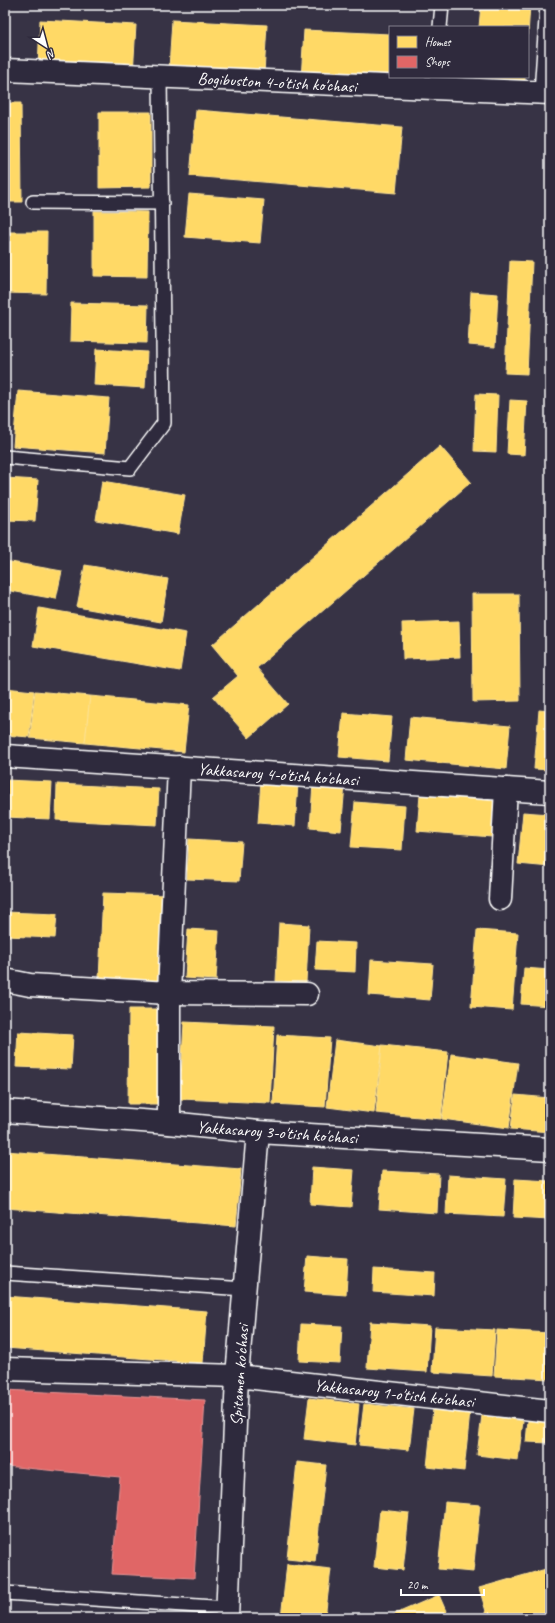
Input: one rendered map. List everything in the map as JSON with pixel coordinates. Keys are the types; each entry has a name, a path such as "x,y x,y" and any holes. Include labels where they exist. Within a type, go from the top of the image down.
{"street":[{"name":"Bogibuston 4-o'tish ko'chasi","path":"5,70 160,77 436,83 546,93"},
{"name":"Yakkasaroy 4-o'tish ko'chasi","path":"5,756 550,792"},
{"path":"169,1123 169,993 179,767"},
{"path":"500,899 506,789"},
{"path":"5,980 30,985 169,993 306,994"},
{"name":"Yakkasaroy 3-o'tish ko'chasi","path":"5,1111 169,1123 258,1132 550,1149"},
{"name":"Spitamen ko'chasi","path":"227,1613 237,1376 258,1132"},
{"name":"Yakkasaroy 1-o'tish ko'chasi","path":"5,1369 237,1376 550,1411"}],"lane":[{"path":"440,26 442,5"},
{"path":"546,93 547,5"},
{"path":"5,457 130,468 164,423 160,77"},
{"path":"33,202 162,203"},
{"path":"5,1273 244,1289"},
{"path":"5,1593 227,1613"}],"building: Homes":[{"path":"481,5 530,5 529,26 479,26"},
{"path":"40,20 136,25 133,74 38,69"},
{"path":"172,20 267,25 264,73 169,69"},
{"path":"304,30 389,34 389,77 301,80"},
{"path":"488,78 525,78 525,81"},
{"path":"5,103 21,103 22,202 5,202"},
{"path":"196,110 402,127 396,193 190,176"},
{"path":"99,112 151,112 151,187 99,188"},
{"path":"189,194 264,200 260,243 185,237"},
{"path":"94,211 148,212 147,277 94,276"},
{"path":"5,232 47,232 46,294 5,293"},
{"path":"510,261 532,262 527,374 505,373"},
{"path":"471,292 498,294 495,347 468,345"},
{"path":"71,303 148,305 147,343 70,341"},
{"path":"96,349 147,352 145,388 94,385"},
{"path":"18,391 109,398 105,453 13,446"},
{"path":"476,394 498,395 496,452 474,451"},
{"path":"510,400 527,401 524,455 507,454"},
{"path":"440,446 471,482 257,668 288,704 249,738 213,697 238,676 212,645"},
{"path":"5,478 38,480 35,521 5,520"},
{"path":"102,481 185,495 178,534 96,520"},
{"path":"5,561 62,571 56,599 5,590"},
{"path":"85,565 168,579 161,622 77,607"},
{"path":"472,594 519,594 520,701 473,702"},
{"path":"39,608 186,633 180,671 33,646"},
{"path":"459,621 460,657 403,659 402,623"},
{"path":"5,688 34,691 29,737 5,735"},
{"path":"35,691 90,696 85,743 30,738"},
{"path":"90,696 189,705 184,752 85,743"},
{"path":"539,710 550,711 550,770 534,769"},
{"path":"343,713 392,717 388,761 339,757"},
{"path":"410,717 510,726 506,769 406,760"},
{"path":"5,780 52,782 50,819 5,817"},
{"path":"261,781 298,784 295,826 258,823"},
{"path":"313,783 345,785 341,831 310,828"},
{"path":"57,784 159,789 157,825 56,820"},
{"path":"420,795 495,801 492,837 417,831"},
{"path":"355,802 405,806 402,850 351,847"},
{"path":"523,812 550,814 550,867 518,864"},
{"path":"189,839 242,842 239,881 187,879"},
{"path":"103,893 167,895 163,981 99,979"},
{"path":"5,912 57,914 55,938 5,936"},
{"path":"279,923 309,925 306,982 276,981"},
{"path":"188,929 219,931 216,980 185,978"},
{"path":"477,930 518,933 512,1010 471,1007"},
{"path":"317,941 356,943 355,972 315,970"},
{"path":"371,960 433,964 430,1000 369,995"},
{"path":"524,968 550,970 550,1006 521,1004"},
{"path":"129,1009 162,1009 161,1104 128,1104"},
{"path":"184,1022 274,1026 270,1103 180,1099"},
{"path":"18,1032 73,1035 71,1069 16,1067"},
{"path":"277,1035 330,1038 325,1107 273,1104"},
{"path":"335,1040 382,1046 374,1113 327,1107"},
{"path":"382,1045 448,1052 441,1119 376,1113"},
{"path":"451,1054 518,1063 509,1128 442,1119"},
{"path":"515,1095 550,1098 550,1132 511,1129"},
{"path":"5,1151 241,1169 236,1226 5,1208"},
{"path":"312,1167 354,1170 351,1207 310,1204"},
{"path":"382,1171 439,1174 437,1213 379,1209"},
{"path":"448,1175 506,1179 503,1217 446,1214"},
{"path":"515,1179 550,1181 550,1220 513,1218"},
{"path":"307,1256 348,1259 346,1295 304,1292"},
{"path":"374,1269 435,1273 434,1296 373,1292"},
{"path":"5,1296 207,1311 203,1363 5,1348"},
{"path":"370,1322 430,1326 427,1372 367,1368"},
{"path":"301,1324 342,1326 340,1363 299,1361"},
{"path":"435,1327 495,1330 492,1376 432,1372"},
{"path":"497,1330 550,1333 550,1379 494,1376"},
{"path":"309,1398 359,1404 355,1445 304,1439"},
{"path":"364,1404 414,1409 409,1450 359,1445"},
{"path":"433,1409 470,1412 464,1471 427,1467"},
{"path":"482,1415 523,1421 518,1460 477,1455"},
{"path":"528,1420 550,1420 550,1443 526,1442"},
{"path":"297,1462 326,1465 315,1562 287,1559"},
{"path":"445,1502 480,1505 473,1572 438,1569"},
{"path":"380,1510 409,1513 403,1570 374,1567"},
{"path":"287,1564 331,1569 325,1618 281,1618"},
{"path":"546,1569 550,1583 550,1618 488,1618 479,1588"},
{"path":"439,1595 449,1618 388,1617"}],"building: Shops":[{"path":"5,1390 205,1400 194,1578 112,1574 120,1477 5,1466"}]}
